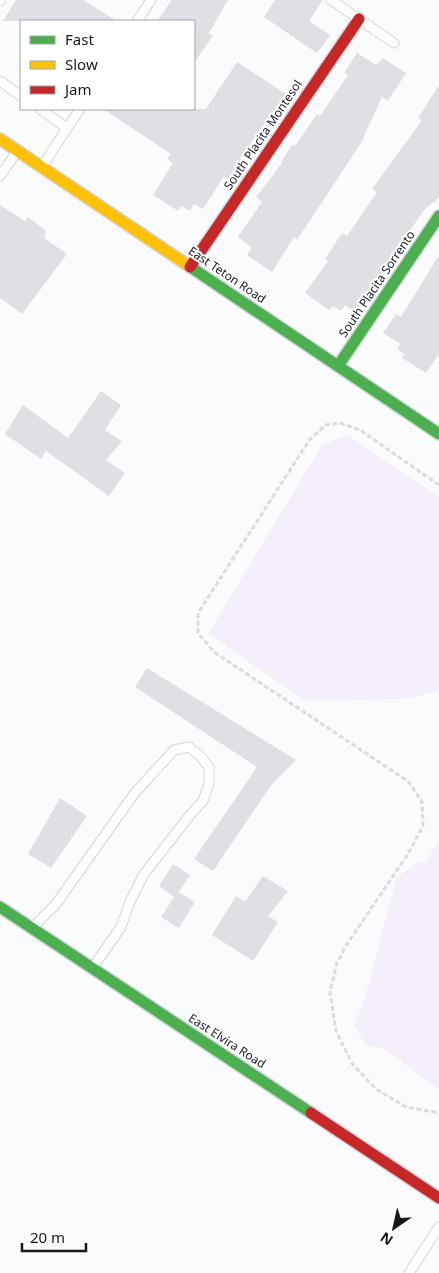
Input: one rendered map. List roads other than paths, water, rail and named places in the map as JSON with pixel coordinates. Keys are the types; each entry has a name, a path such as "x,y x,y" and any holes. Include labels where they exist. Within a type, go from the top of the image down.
{"street":[{"name":"South Placita Montesol","path":"190,267 358,19"},
{"name":"East Teton Road","path":"0,139 439,434"},
{"name":"South Placita Sorrento","path":"338,366 439,216"},
{"name":"East Elvira Road","path":"0,907 439,1198"}],"lane":[{"path":"138,20 151,0"},
{"path":"331,0 394,43"},
{"path":"0,81 20,95"},
{"path":"41,110 67,128"},
{"path":"42,167 79,110"},
{"path":"0,176 18,151"},
{"path":"32,928 56,904 134,794 174,750 189,747 200,755 208,767 209,784 203,801 144,874 130,902 121,927 93,969"},
{"path":"408,1273 439,1227"}]}
